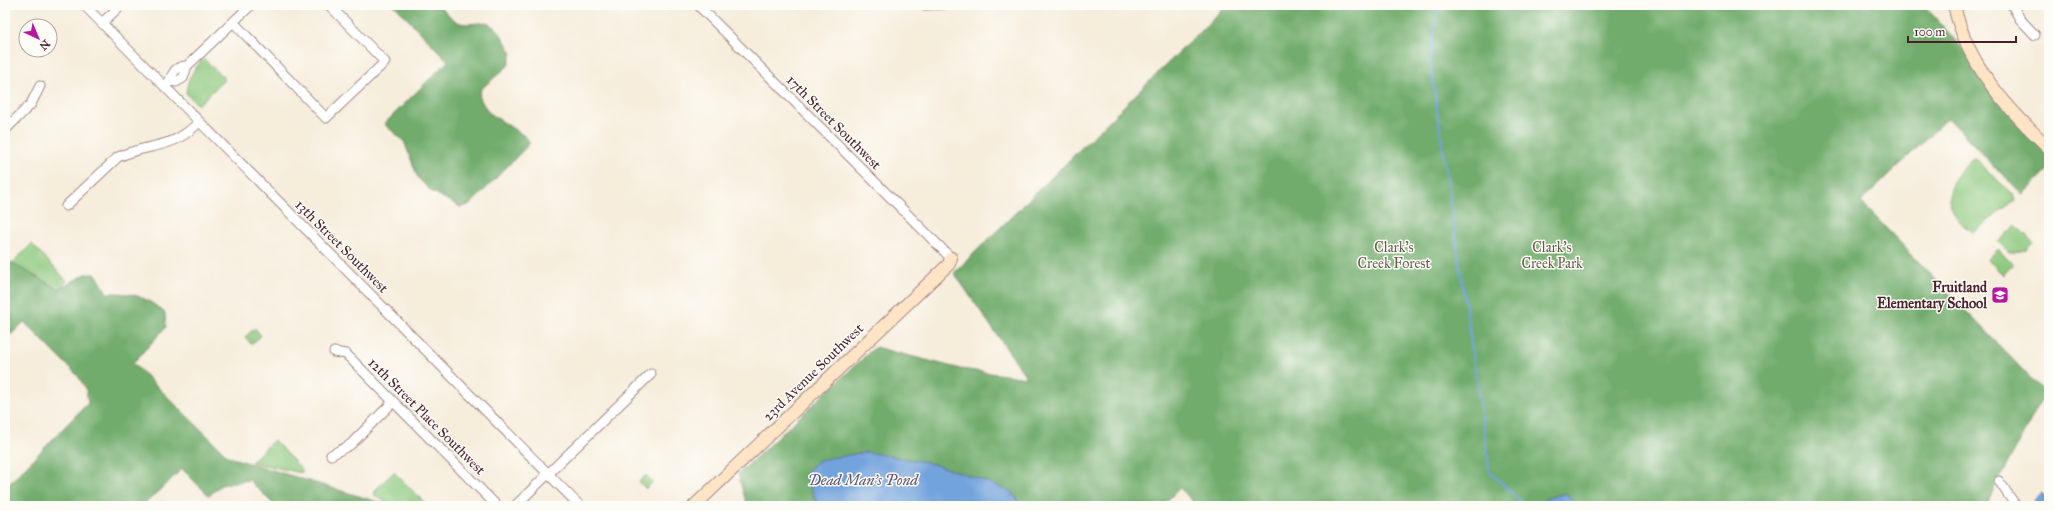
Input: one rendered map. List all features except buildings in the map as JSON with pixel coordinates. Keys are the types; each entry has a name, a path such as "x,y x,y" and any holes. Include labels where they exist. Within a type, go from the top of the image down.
{"street":[{"name":"13th Street Southwest","path":"84,5 168,84 199,122 580,506"},
{"path":"102,23 121,5"},
{"path":"168,84 176,82 182,78 187,66 251,5"},
{"path":"233,22 326,118 385,62 329,5"},
{"name":"17th Street Southwest","path":"698,5 951,258"},
{"path":"1954,5 1963,38 1983,74 1999,96 2048,145"},
{"path":"2012,5 2020,19 2035,35"},
{"path":"5,130 30,104 40,86"},
{"path":"66,206 118,157 128,152 170,143 188,134 199,122"},
{"name":"23rd Avenue Southwest","path":"694,506 949,264 951,258"},
{"name":"12th Street Place Southwest","path":"334,352 346,354 497,506"},
{"path":"515,506 651,374"},
{"path":"331,455 350,445 393,402"},
{"path":"1999,481 2016,506"}],"green space":[{"path":"394,5 439,5 450,17 464,24 486,22 498,30 512,53 508,66 481,89 479,97 488,112 526,137 530,143 470,205 460,207 431,191 418,178 404,141 384,124 448,61"},
{"path":"918,5 966,5 961,8 926,10"},
{"name":"Clark's Creek Forest","path":"1227,5 1924,5 2049,146 2049,169 2022,195 1948,118 1861,202 2045,393 1985,506 1579,506 1565,493 1545,499 1540,506 1196,506 1180,488 1162,506 1022,506 1012,492 805,473 818,506 747,506 738,474 875,347 961,369 1027,378 954,273"},
{"path":"204,59 225,79 198,105 186,93 192,74"},
{"path":"1973,158 1976,159 2014,196 2015,200 1972,232 1955,214 1951,205 1950,195 1952,186 1957,176"},
{"path":"2016,225 2033,242 2025,250 2009,253 1998,242"},
{"path":"32,244 67,281 58,289 12,263"},
{"path":"1998,249 2013,265 2003,275 1988,259"},
{"path":"5,259 58,289 86,274 96,274 107,293 138,296 151,302 165,313 166,327 133,363 229,457 392,506 275,506 249,480 221,485 209,496 182,469 147,502 126,506 5,506 5,488 88,403 86,389 78,376 24,322 11,335 5,329"},
{"path":"255,328 261,336 251,344 245,337"},
{"path":"274,440 303,471 301,473 251,462"},
{"path":"394,472 428,506 393,506 374,495 376,489"},
{"path":"646,475 653,482 646,489 639,482"}],"water":[{"name":"Dead Man's Pond","path":"866,452 926,462 977,478 1012,492 1022,506 818,506 805,473 819,460"},
{"path":"1565,493 1579,506 1540,506 1545,499"},
{"path":"2042,493 2045,496 2045,502 2042,506 2036,506 2033,501"}],"waterway":[{"path":"1438,5 1430,61 1490,472 1516,497 1529,506"}],"place":[{"name":"Fruitland Elementary School","path":"2000,295"}],"park label":[{"name":"Clark's Creek Park","path":"1552,256"}]}
